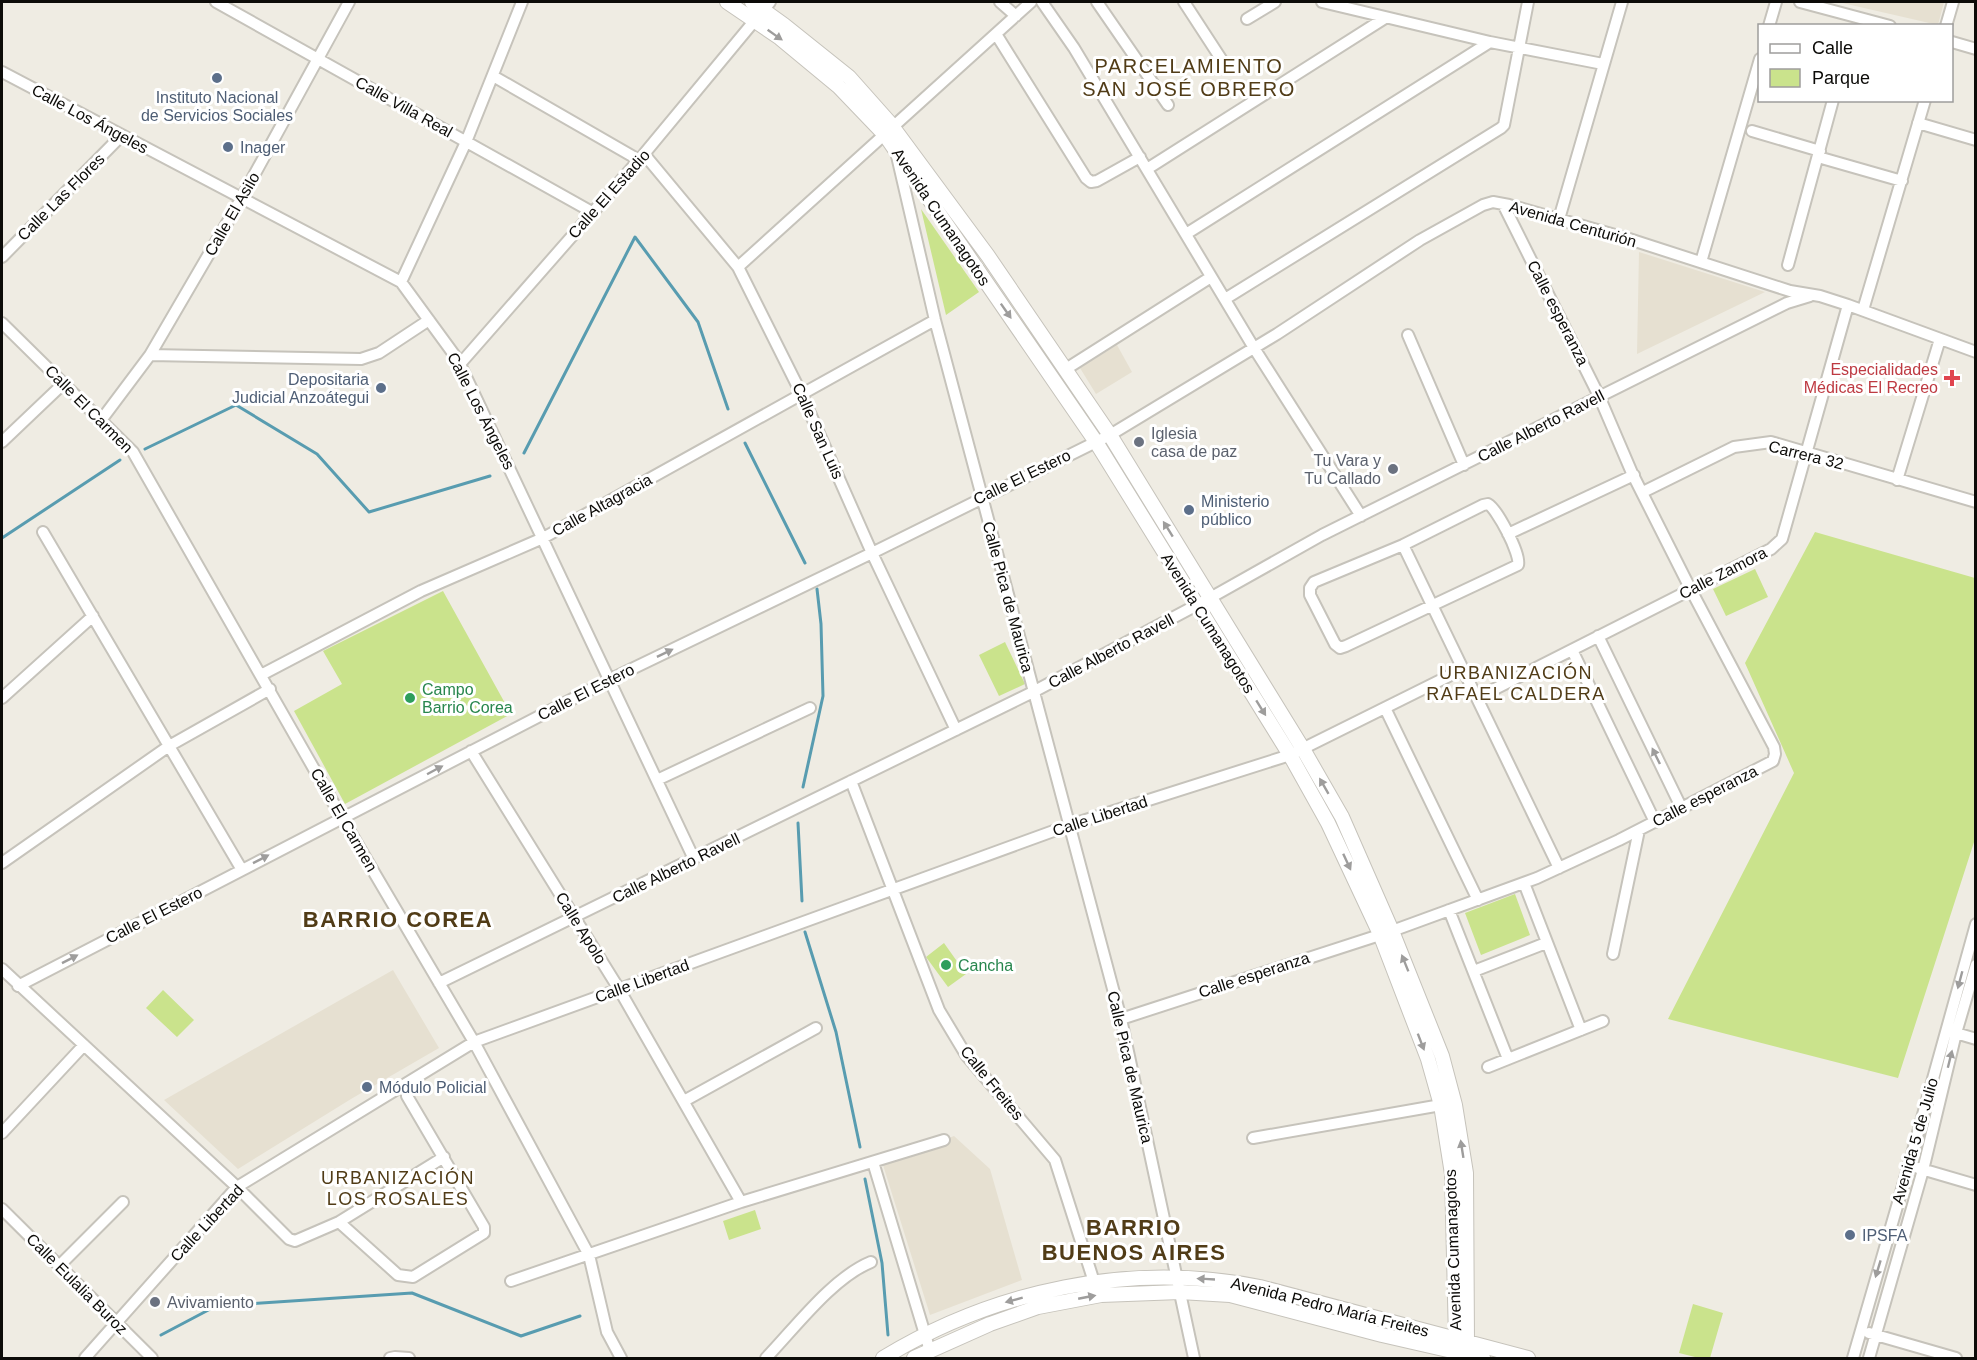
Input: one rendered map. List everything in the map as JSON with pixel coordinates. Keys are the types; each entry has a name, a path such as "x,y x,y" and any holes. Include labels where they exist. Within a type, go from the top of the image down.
{"street":[{"name":"Calle Villa Real","path":"216,2 592,212"},
{"name":"Calle El Asilo","path":"102,419 150,355 241,199 349,2"},
{"path":"401,282 466,142 522,2"},
{"name":"Avenida Cumanagotos","path":"727,2 780,38 889,131 896,150 1096,442 1196,605 1297,752"},
{"path":"1000,2 1016,16"},
{"path":"738,267 1031,2"},
{"path":"1042,2 1074,48 1254,348 1361,516"},
{"path":"1097,2 1168,105"},
{"path":"1184,2 1227,68"},
{"path":"1248,19 1275,2"},
{"path":"1322,2 1490,42 1603,64"},
{"path":"1225,299 1501,128 1504,125 1528,2"},
{"path":"1559,219 1622,2"},
{"path":"1770,24 1776,2"},
{"path":"1800,2 1882,24"},
{"path":"1947,24 1953,2"},
{"name":"Avenida Cumanagotos","path":"762,4 849,77 987,256 1110,435 1210,598 1297,752 1328,823 1386,932 1442,1056 1455,1106 1466,1173 1460,1350"},
{"name":"Calle El Estadio","path":"460,364 642,157 755,22 762,4"},
{"path":"1147,169 1385,18"},
{"path":"996,34 1086,178 1091,182 1097,181 1140,157"},
{"path":"1186,234 1490,42"},
{"path":"1953,42 1976,49"},
{"path":"1701,262 1758,66"},
{"name":"Calle Los Ángeles","path":"2,72 401,282 460,364 611,679 694,859"},
{"name":"Calle San Luis","path":"493,76 642,157 738,267 802,395 872,553 956,730"},
{"path":"1788,265 1832,102"},
{"path":"1863,310 1924,102"},
{"path":"1918,123 1976,140"},
{"path":"1752,131 1902,181"},
{"name":"Calle Las Flores","path":"2,257 121,136"},
{"name":"Calle Pica de Maurica","path":"896,150 935,320 1121,1019 1194,1359"},
{"name":"Avenida Centurión","path":"1110,435 1254,348 1458,218 1493,202 1559,219 1810,296 1820,296 1976,352"},
{"name":"Calle esperanza","path":"1121,1019 1386,932 1524,883 1639,830 1773,761 1774,747 1691,590 1634,475 1599,396 1503,204"},
{"path":"1066,369 1211,276"},
{"name":"Calle Alberto Ravell","path":"439,983 1033,692 1210,598 1322,535 1787,303 1810,296"},
{"name":"Calle Zamora","path":"1477,698 1771,549 1782,539 1848,305"},
{"path":"150,355 361,359 379,353 429,320"},
{"name":"Calle Altagracia","path":"261,675 420,591 543,538 935,320"},
{"name":"Calle El Carmen","path":"2,323 133,452 342,818 474,1042 589,1255 607,1332 621,1359"},
{"path":"1408,335 1464,465"},
{"path":"1897,480 1940,339"},
{"path":"2,442 64,383"},
{"name":"Calle El Estero","path":"18,986 611,679 1110,435"},
{"name":"Carrera 32","path":"1643,492 1734,447 1771,442 1976,502"},
{"path":"1508,534 1634,475"},
{"path":"1488,504 1494,507 1508,534 1520,560 1518,565 1340,648 1335,644 1310,596 1310,588 1314,582 1403,545 1483,505 1488,504"},
{"path":"43,532 242,870"},
{"path":"1403,545 1559,868"},
{"path":"2,698 93,616"},
{"path":"1598,636 1682,808"},
{"path":"1572,650 1655,822"},
{"name":"Calle Libertad","path":"85,1359 237,1187 474,1042 1071,825 1297,752 1463,669"},
{"path":"2,862 169,746 270,689"},
{"path":"657,780 810,708"},
{"path":"1385,708 1478,900"},
{"name":"Calle Apolo","path":"471,751 619,989 741,1202"},
{"name":"Calle Freites","path":"851,782 939,1010 966,1055 1055,1160 1094,1282"},
{"path":"1613,954 1639,830"},
{"path":"1524,883 1581,1030"},
{"path":"1449,910 1508,1059"},
{"name":"Avenida 5 de Julio","path":"1869,1359 1923,1170 1951,1031 1976,924"},
{"name":"Avenida Cumanagotos","path":"1386,932 1441,1105 1452,1174 1460,1350"},
{"path":"1474,971 1546,943"},
{"name":"Avenida 5 de Julio","path":"1853,1359 1909,1165 1951,1031 1976,965"},
{"path":"2,969 237,1187 289,1239 295,1241 339,1222 444,1157"},
{"path":"1488,1067 1603,1022"},
{"path":"684,1101 816,1028"},
{"path":"1951,1031 1976,1039"},
{"path":"2,1133 84,1045"},
{"path":"339,1222 398,1275 405,1277 413,1277 484,1233 484,1227 407,1096"},
{"path":"1253,1138 1441,1105"},
{"path":"512,1281 741,1202 944,1140"},
{"path":"873,1162 930,1351"},
{"path":"1909,1165 1976,1185"},
{"path":"59,1266 123,1202"},
{"name":"Calle Eulalia Buroz","path":"2,1209 152,1359"},
{"path":"766,1359 839,1281 871,1262"},
{"name":"Avenida Pedro María Freites","path":"883,1359 924,1335 985,1308 1046,1291 1094,1282 1155,1277 1224,1280 1260,1287 1460,1350"},
{"name":"Avenida Pedro María Freites","path":"914,1359 990,1324 1038,1307 1101,1295 1180,1292 1230,1295 1382,1335 1460,1350"},
{"path":"1860,1331 1956,1359"},
{"path":"1460,1350 1483,1359"},
{"path":"1460,1350 1528,1359"},
{"path":"390,1359 395,1357 409,1359"}],"shaded area":[{"path":"1838,2 1944,2 1938,24"},
{"path":"1639,252 1765,292 1637,354"},
{"path":"1117,345 1132,372 1096,394 1080,368"},
{"path":"393,970 439,1048 238,1169 164,1100"},
{"path":"954,1136 990,1169 1022,1280 930,1315 883,1165"}],"green space":[{"path":"921,209 979,292 946,315"},
{"path":"1815,532 1975,578 1975,839 1898,1078 1668,1019 1794,773 1745,663"},
{"path":"1755,569 1768,597 1726,616 1713,589"},
{"name":"Campo Barrio Corea","path":"443,591 511,714 345,804 294,711 342,684 323,651"},
{"path":"1005,642 1025,684 999,696 979,655"},
{"path":"1515,894 1530,935 1481,955 1465,913"},
{"name":"Cancha","path":"944,943 966,974 948,987 926,957"},
{"path":"163,990 194,1020 177,1037 146,1008"},
{"path":"755,1210 761,1229 729,1240 723,1221"},
{"path":"1693,1304 1723,1313 1710,1358 1679,1353"}],"waterway":[{"path":"524,453 635,237 698,322 728,409"},
{"path":"145,449 236,405 317,454 369,512 490,476"},
{"path":"745,443 805,563"},
{"path":"2,538 120,460"},
{"path":"803,787 823,696 821,624 817,589"},
{"path":"798,823 802,901"},
{"path":"805,932 836,1032 860,1147"},
{"path":"865,1179 882,1263 888,1335"},
{"path":"161,1335 216,1306 412,1293 521,1336 580,1316"}],"place":[{"name":"Instituto Nacional de Servicios Sociales","path":"217,78"},
{"name":"Inager","path":"228,147"},
{"name":"Especialidades Médicas El Recreo","path":"1952,378"},
{"name":"Depositaria Judicial Anzoátegui","path":"381,388"},
{"name":"Iglesia casa de paz","path":"1139,442"},
{"name":"Tu Vara y Tu Callado","path":"1393,469"},
{"name":"Ministerio público","path":"1189,510"},
{"name":"Campo Barrio Corea","path":"410,698"},
{"name":"Cancha","path":"946,965"},
{"name":"Módulo Policial","path":"367,1087"},
{"name":"IPSFA","path":"1850,1235"},
{"name":"Avivamiento","path":"155,1302"}],"district":[{"name":"PARCELAMIENTO SAN JOSÉ OBRERO","path":"1189,78"},
{"name":"URBANIZACIÓN RAFAEL CALDERA","path":"1516,683"},
{"name":"BARRIO COREA","path":"398,919"},
{"name":"URBANIZACIÓN LOS ROSALES","path":"398,1188"},
{"name":"BARRIO BUENOS AIRES","path":"1134,1240"}]}
